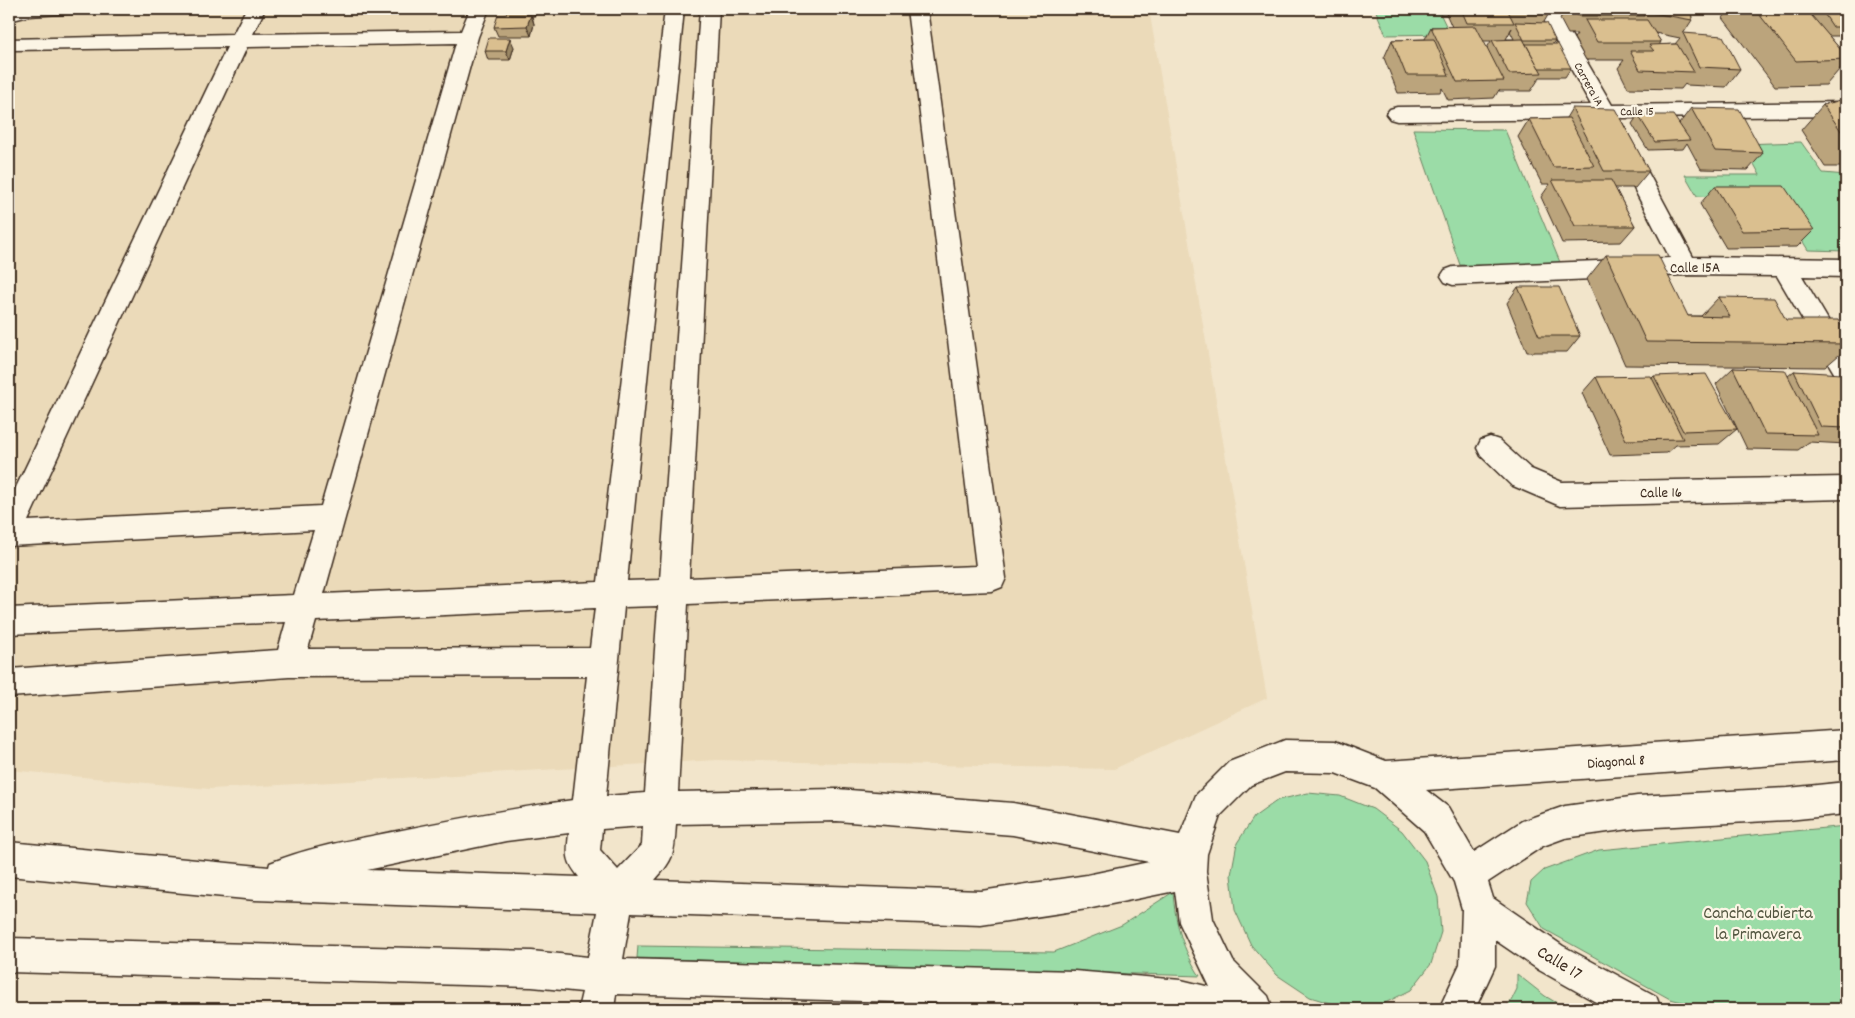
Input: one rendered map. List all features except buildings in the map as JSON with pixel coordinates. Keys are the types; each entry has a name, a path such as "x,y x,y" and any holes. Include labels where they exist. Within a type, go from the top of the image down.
{"street":[{"path":"30,9 11,47 239,40 468,37"},
{"path":"9,15 30,9 69,9"},
{"path":"256,9 239,40 9,533 332,518"},
{"path":"289,663 468,37 479,9"},
{"path":"617,894 583,856 674,9"},
{"path":"596,1009 617,894 658,852 709,9"},
{"path":"9,622 992,578 917,9"},
{"name":"Carrera 1A","path":"1547,9 1604,111 1686,266"},
{"name":"Calle 15","path":"1397,114 1846,109"},
{"name":"Calle 15A","path":"1453,276 1686,266 1846,268"},
{"path":"1784,267 1846,371"},
{"name":"Calle 16","path":"1490,448 1521,476 1560,494 1846,488"},
{"path":"9,683 289,663 603,662"},
{"name":"Diagonal 8","path":"1386,777 1846,745"},
{"path":"1255,1009 1221,973 1196,922 1190,863 1207,806 1240,773 1285,756 1335,757 1386,777 1436,819 1469,875 1479,909 1478,966 1456,1009"},
{"path":"1469,875 1534,833 1565,822 1637,812 1788,804 1846,798"},
{"path":"255,883 340,859 424,840 506,825 587,814 661,808 837,805 1013,819 1190,863"},
{"path":"9,859 255,883 981,908 1087,892 1190,863"},
{"name":"Calle 17","path":"1479,909 1551,958 1643,1009"},
{"path":"9,955 522,969 602,976 1074,990 1181,998 1230,1009"}],"shaded area":[{"path":"9,9 1149,9 1267,698 1114,769 717,760 210,789 9,770"}],"green space":[{"path":"1375,9 1438,9 1450,34 1386,35"},
{"path":"1413,129 1505,130 1562,267 1460,265"},
{"path":"1801,142 1823,173 1846,175 1846,251 1808,250 1778,201 1697,196 1685,175 1760,175 1743,144"},
{"path":"1308,793 1340,796 1373,809 1402,831 1425,861 1438,897 1441,932 1431,964 1411,990 1381,1005 1346,1008 1310,997 1277,975 1251,945 1235,910 1231,875 1237,843 1254,817 1278,800"},
{"name":"Cancha cubierta la Primavera","path":"1846,826 1846,1009 1712,1009 1670,999 1544,929 1527,902 1531,882 1544,870 1599,850"},
{"path":"1173,892 1181,936 1200,976 637,958 638,946 1054,952 1122,925"},
{"path":"1517,974 1545,996 1567,1009 1507,1009 1517,989"}]}
